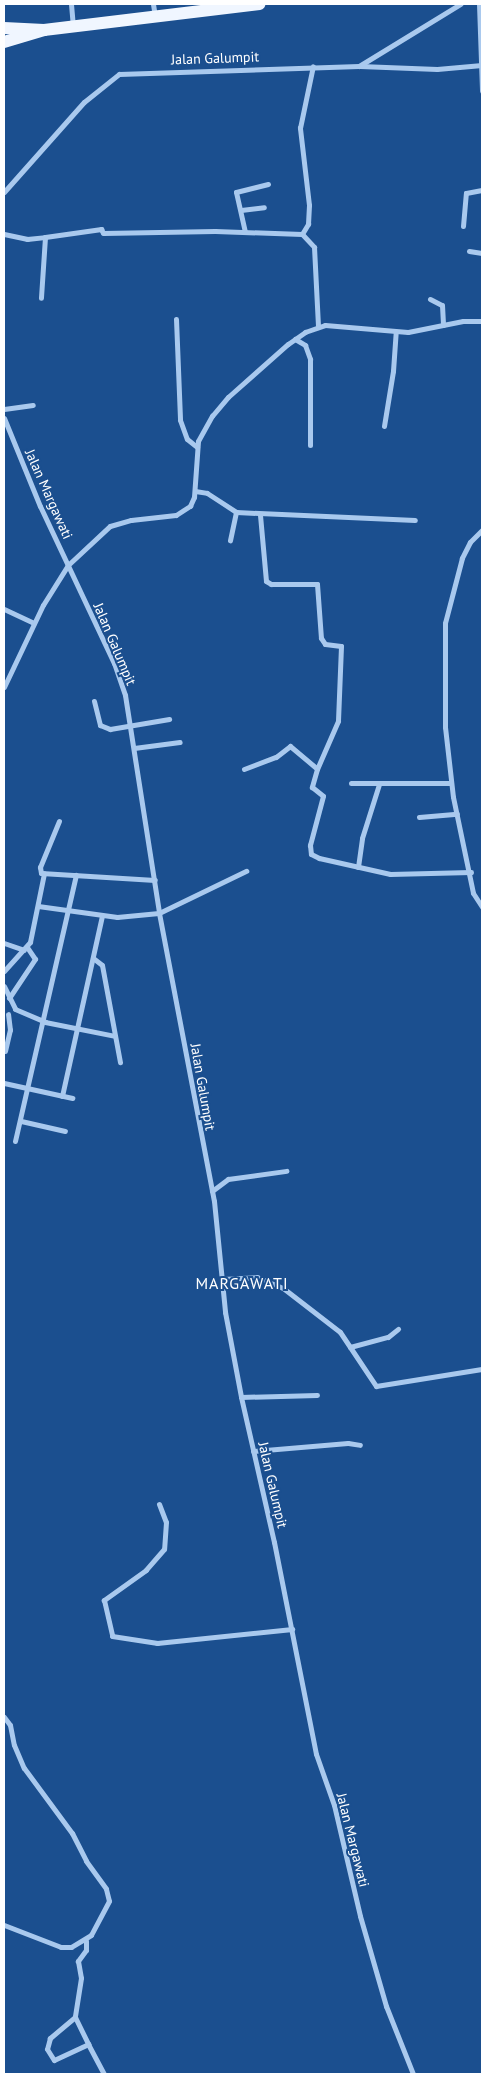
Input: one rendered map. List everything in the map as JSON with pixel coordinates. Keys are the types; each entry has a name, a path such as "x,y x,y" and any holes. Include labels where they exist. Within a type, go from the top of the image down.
{"main road":[{"path":"4,50 8,31 44,30 74,26 154,10 259,4"}],"street":[{"path":"71,4 74,26"},
{"path":"359,66 460,4"},
{"path":"479,4 482,91"},
{"path":"302,234 308,224 309,205 300,128 313,66"},
{"name":"Jalan Galumpit","path":"4,192 84,102 119,74 313,66 437,69 482,66"},
{"path":"245,232 236,192 268,184"},
{"path":"464,226 466,193 482,190"},
{"path":"241,210 264,207"},
{"path":"4,234 27,240 101,229 103,233 245,232 302,234 314,247 318,326"},
{"path":"41,298 45,237"},
{"path":"469,250 482,253"},
{"path":"430,298 442,304 443,325"},
{"path":"176,319 180,420 187,439 197,447"},
{"path":"4,687 34,623 69,567 110,526 131,520 176,515 190,506 198,492 197,447 200,436 219,406 298,341 318,326 347,325 396,333 464,321 482,322"},
{"path":"384,426 396,333"},
{"path":"298,341 310,359 310,445"},
{"path":"4,409 33,405"},
{"name":"Jalan Margawati","path":"4,418 74,579"},
{"path":"198,492 207,493 236,512 260,515 415,520"},
{"path":"230,540 236,512"},
{"path":"260,515 266,581 291,585 317,584 322,641 340,646 339,716 317,769 312,787 323,796 310,852 331,862 399,875 468,872"},
{"path":"482,530 470,542 462,558 445,618 445,726 453,815 475,898 482,907"},
{"name":"Jalan Galumpit","path":"74,579 114,663 131,725 159,912 212,1191 241,1398 287,1606"},
{"path":"4,609 34,623"},
{"path":"94,701 100,725 110,729 168,719"},
{"path":"134,748 180,742"},
{"path":"244,769 276,757 290,746 317,769"},
{"path":"351,783 451,783"},
{"path":"358,867 362,838 379,784"},
{"path":"419,817 453,815"},
{"path":"59,821 40,868 44,873 155,880"},
{"path":"38,906 102,916 159,912 246,871"},
{"path":"4,971 25,948 38,906 44,873"},
{"path":"15,1141 45,1022 76,875"},
{"path":"62,1096 102,916"},
{"path":"4,943 25,948 35,959 10,998"},
{"path":"93,958 102,964 120,1062"},
{"path":"4,986 15,1009 45,1022 115,1036"},
{"path":"4,1053 10,1030 6,1015 15,1009"},
{"path":"4,1083 72,1098"},
{"path":"20,1121 65,1131"},
{"path":"212,1191 228,1179 286,1171"},
{"path":"223,1279 257,1277 271,1281 340,1332 376,1386 482,1369"},
{"path":"350,1347 388,1337 398,1329"},
{"path":"241,1398 317,1395"},
{"path":"253,1451 348,1443 360,1446"},
{"path":"159,1504 166,1522 164,1549 146,1570 104,1600 112,1636 157,1643 292,1629"},
{"name":"Jalan Margawati","path":"287,1606 310,1727 334,1806 364,1931 395,2036 413,2074"},
{"path":"4,1717 9,1722 24,1768 72,1832 108,1892 108,1906 96,1928 87,1940 71,1947 61,1947 4,1925"},
{"path":"87,1940 86,1950 78,1961 81,1978 75,2017 104,2074"},
{"path":"75,2017 50,2038 48,2052 54,2060 88,2044"}],"district":[{"name":"MARGAWATI","path":"242,1283"}]}
